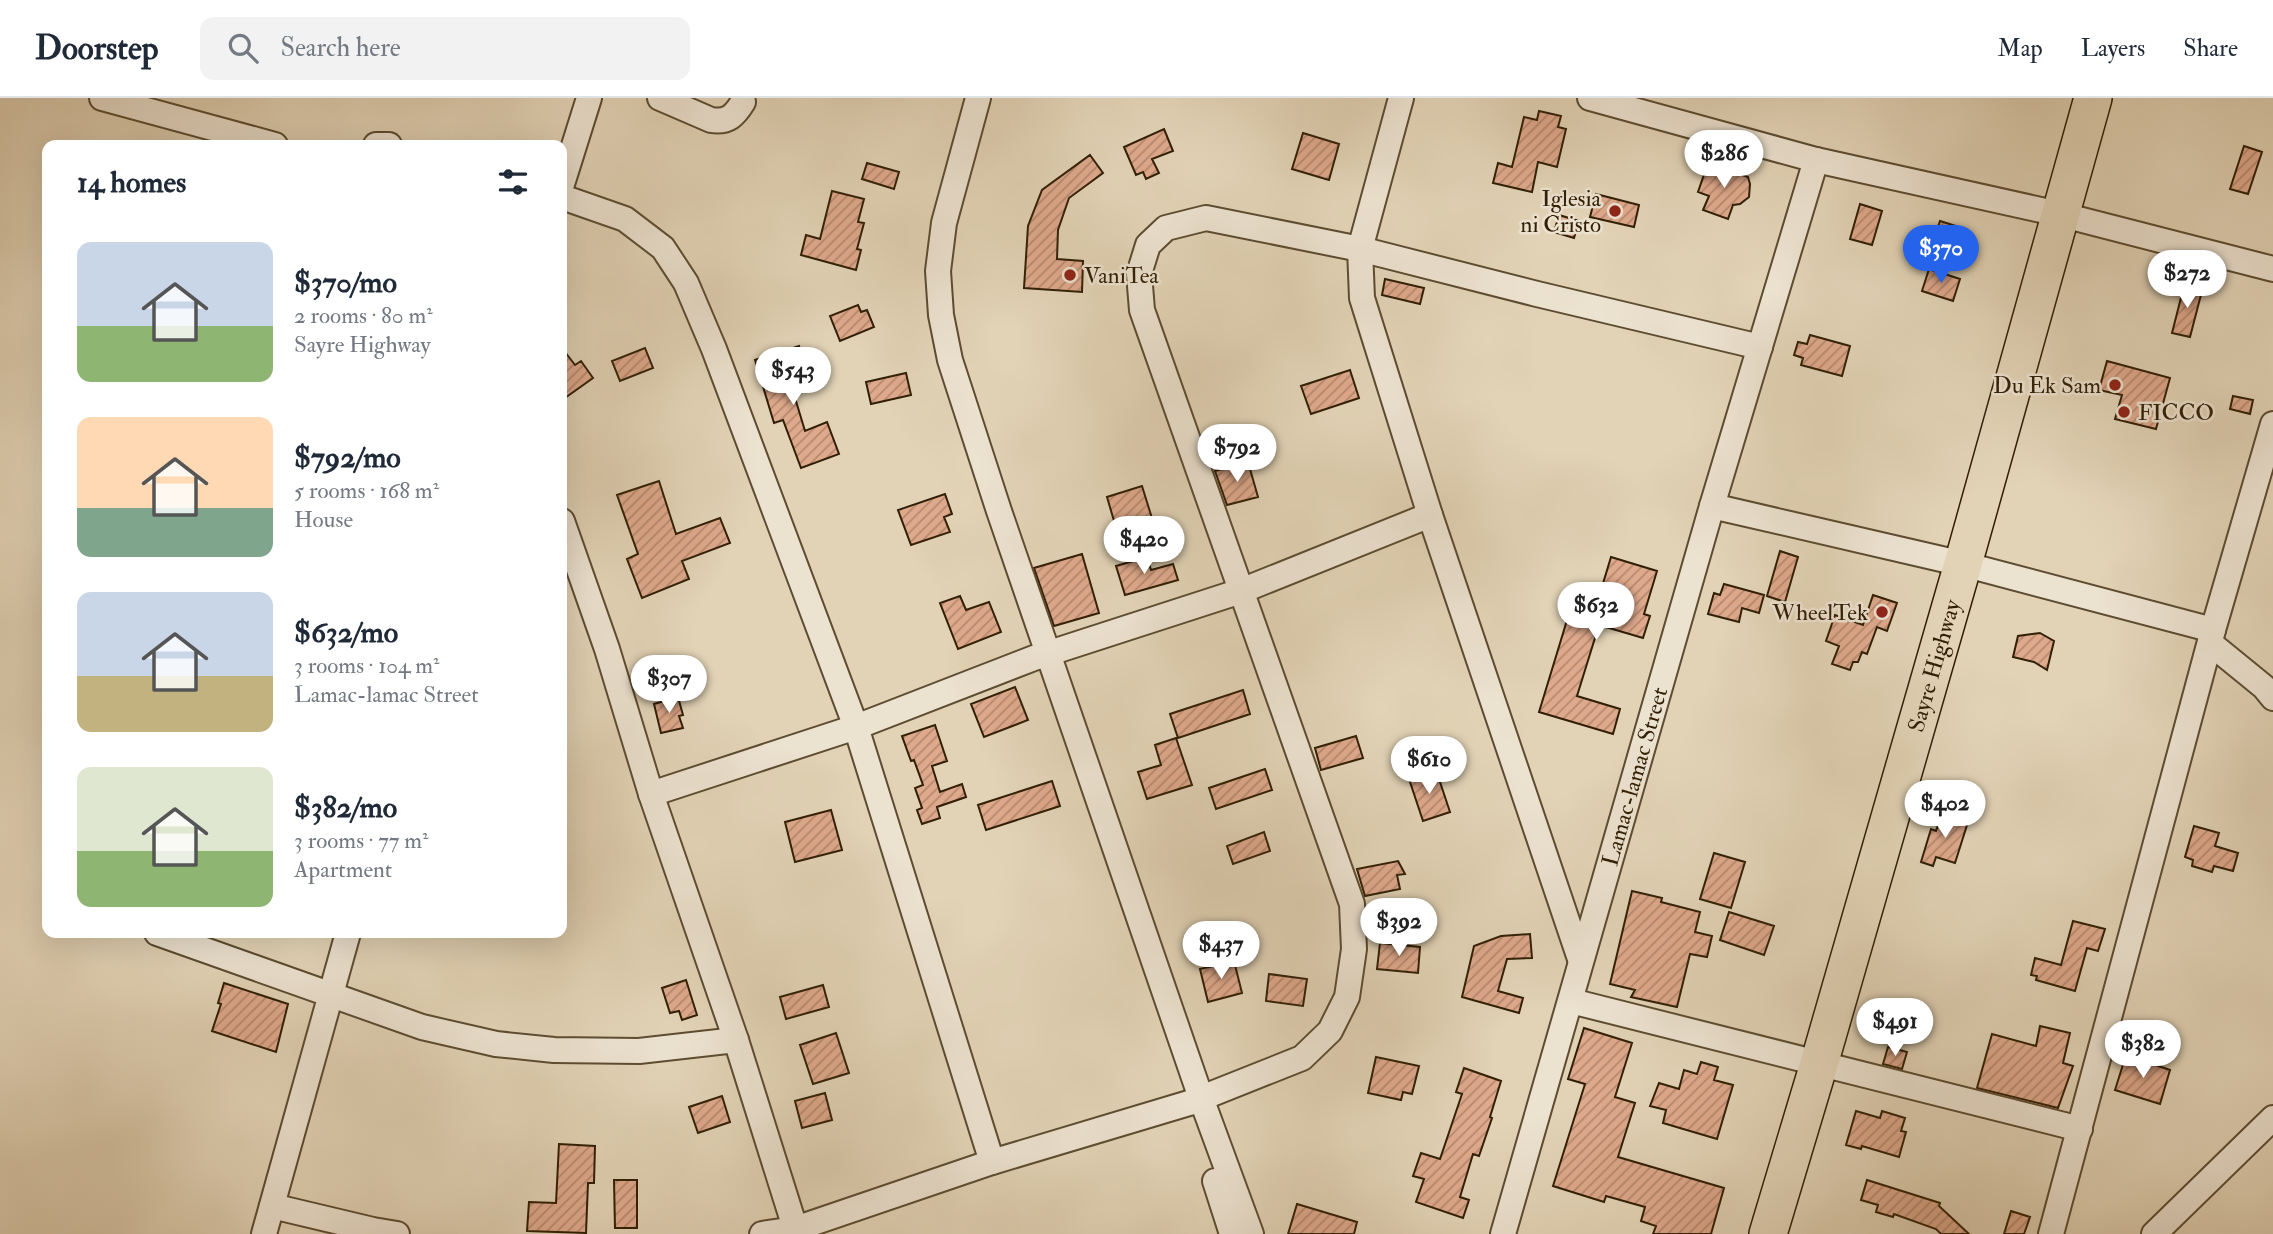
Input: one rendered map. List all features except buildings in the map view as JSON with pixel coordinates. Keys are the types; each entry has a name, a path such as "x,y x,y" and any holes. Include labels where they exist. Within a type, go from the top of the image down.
{"highway":[{"name":"Sayre Highway","path":"1768,1234 1963,564 2093,98"}],"street":[{"path":"102,98 257,140"},
{"path":"567,168 589,98"},
{"path":"660,98 719,121 728,120 743,102"},
{"path":"947,182 963,98"},
{"path":"978,98 930,222 926,282 928,316 937,363 960,413 1195,1100 1232,1234"},
{"path":"1401,98 1360,249 1362,298 1430,516 1580,959"},
{"path":"1601,99 1816,160 2059,214 2273,269"},
{"name":"Lamac-lamac Street","path":"1503,1234 1712,506 1816,160"},
{"path":"567,199 625,219 663,248 686,283 715,349 856,727 992,1162"},
{"path":"762,1234 796,1231 992,1162 1195,1100 1302,1058 1330,1031 1347,997 1354,949 1352,904 1142,310 1139,274 1148,245 1166,228 1206,218 1360,249 1537,295 1760,347"},
{"path":"2051,1234 2211,637 2264,485 2273,424"},
{"path":"1712,506 1963,564 2211,637 2273,698"},
{"path":"651,794 856,727 1042,656 1241,591 1430,516"},
{"path":"567,536 607,649 651,794 736,1040 796,1231"},
{"path":"171,938 422,1027 496,1044 554,1050 639,1051 736,1040"},
{"path":"264,1234 347,938"},
{"path":"1571,1001 2080,1129"},
{"path":"1195,1100 1251,1234"},
{"path":"2154,1234 2273,1118"},
{"path":"272,1206 397,1234"}],"place":[{"name":"Iglesia ni Cristo","path":"1615,211"},
{"name":"VaniTea","path":"1070,275"},
{"name":"Du Ek Sam","path":"2115,385"},
{"name":"FICCO","path":"2124,412"},
{"name":"WheelTek","path":"1882,612"}]}
